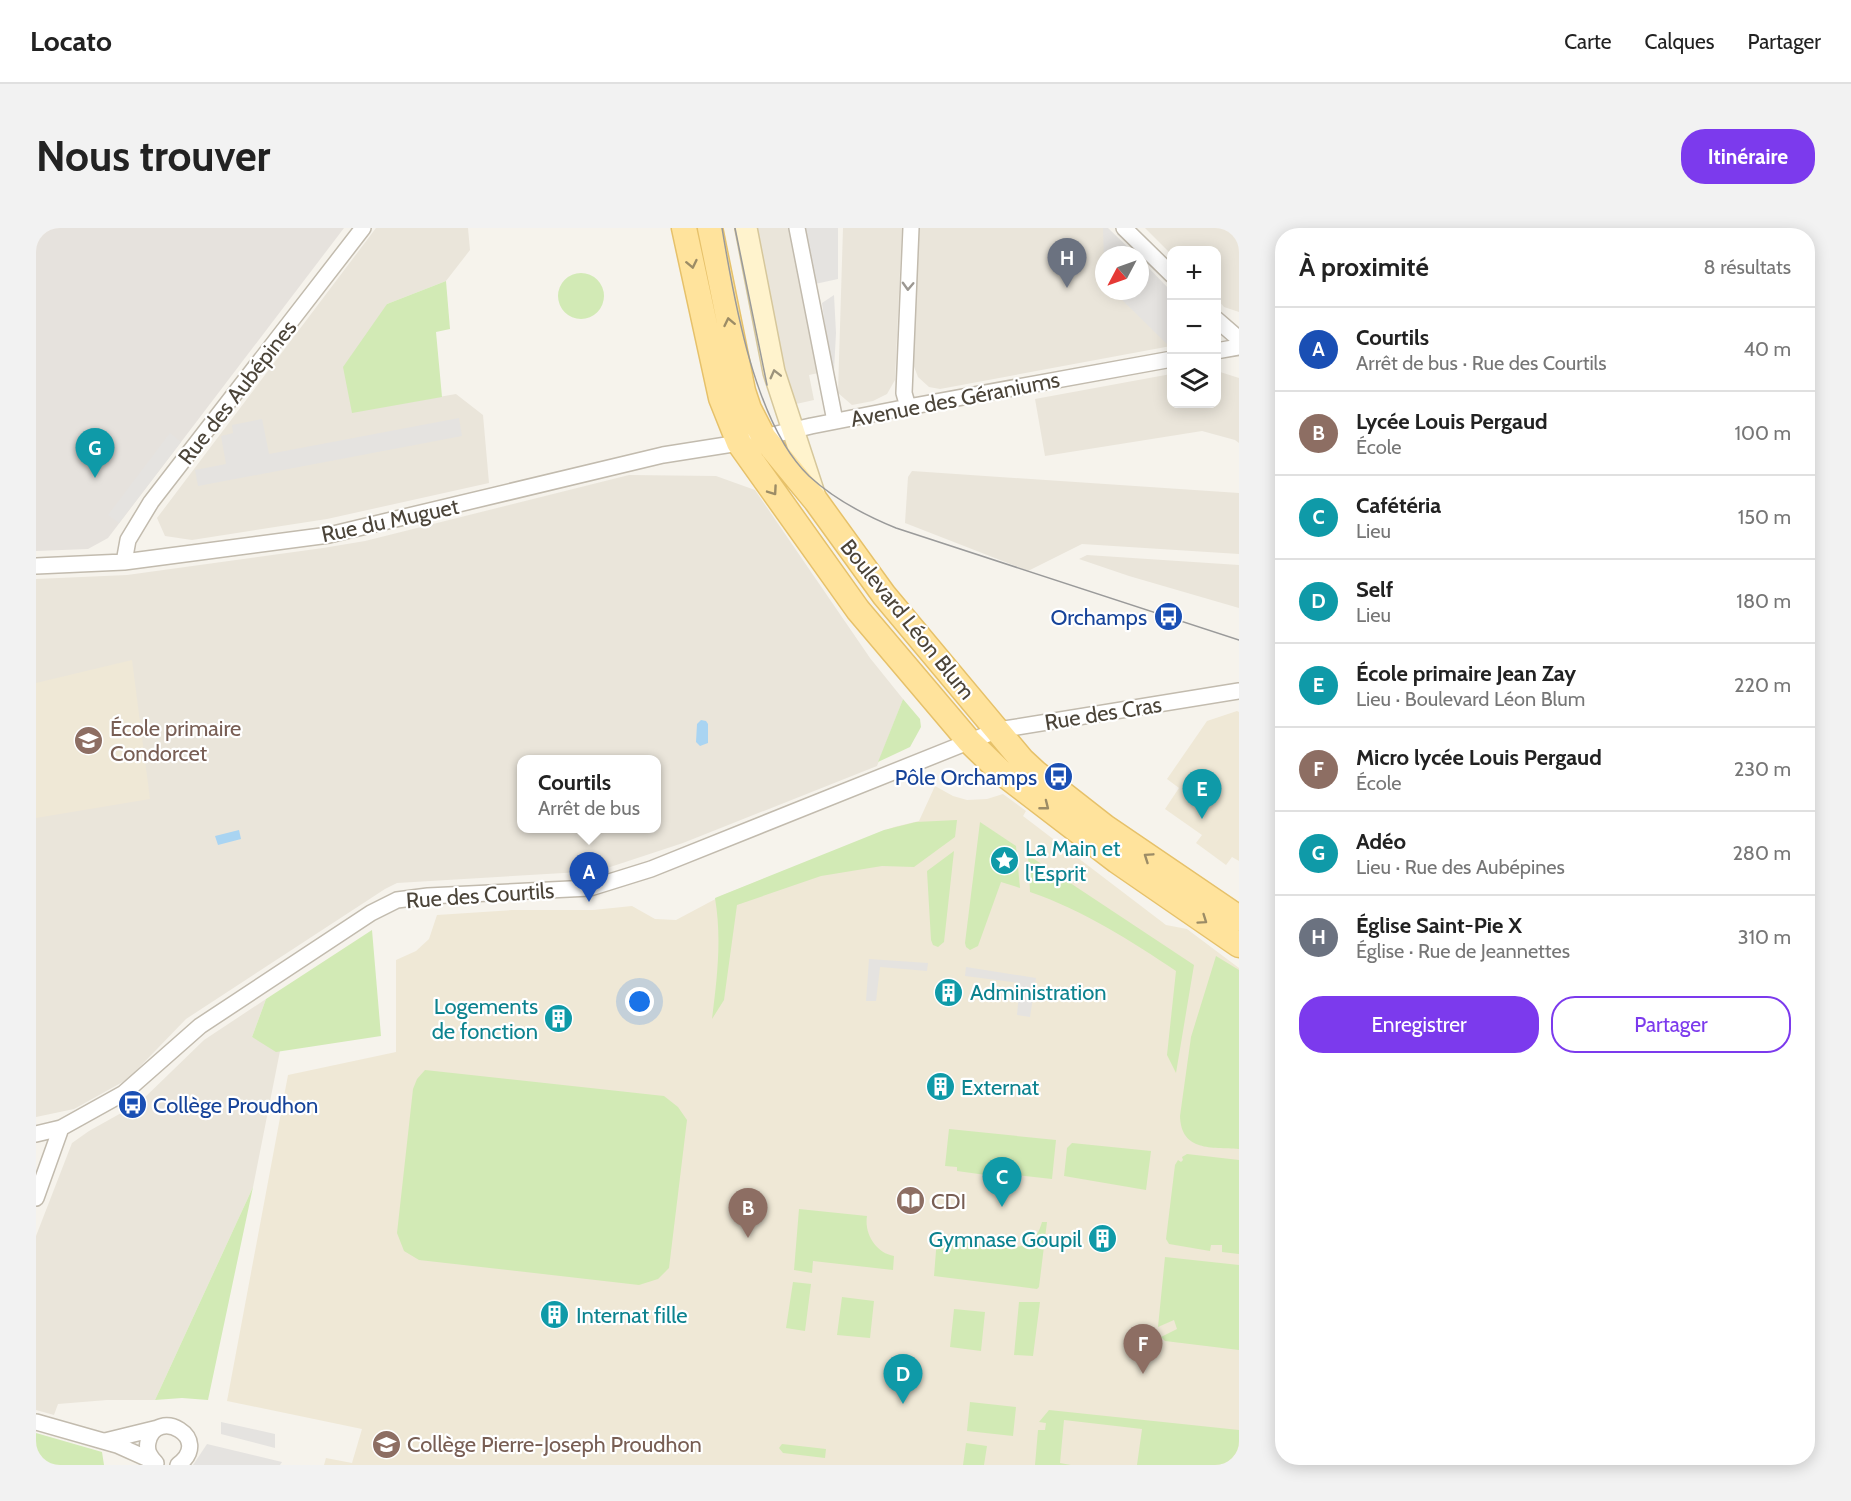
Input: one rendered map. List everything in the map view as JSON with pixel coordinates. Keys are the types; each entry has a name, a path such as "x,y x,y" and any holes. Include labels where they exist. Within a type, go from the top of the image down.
{"main road":[{"name":"Boulevard Léon Blum","path":"684,228 721,398 739,443 858,610 984,735 1022,760 1053,787 1129,844 1239,918"},
{"name":"Boulevard Léon Blum","path":"710,228 743,391 749,409 764,438 816,501 984,735 1001,772 1117,861 1239,945"},
{"path":"746,228 774,372 816,501"}],"street":[{"name":"Rue des Aubépines","path":"124,562 128,540 151,502 363,228"},
{"path":"797,228 835,421"},
{"path":"908,407 904,393 911,228"},
{"path":"1124,228 1167,270"},
{"path":"1221,323 1239,339"},
{"path":"1221,350 1239,347"},
{"name":"Avenue des Géraniums","path":"739,443 835,421 1167,360"},
{"name":"Rue du Muguet","path":"36,566 124,562 329,534 663,455 739,443"},
{"name":"Rue des Cras","path":"984,735 1239,691"},
{"name":"Rue des Courtils","path":"36,1134 61,1128 124,1093 200,1026 371,913 397,900 428,896 573,890 602,886 651,869 984,735"},
{"path":"36,1198 61,1128"},
{"path":"36,1422 117,1445 156,1464"},
{"path":"105,1441 164,1426 177,1427 187,1436 189,1442 188,1455 178,1465"},
{"path":"156,1464 150,1458 147,1445 149,1438 158,1428"}],"shaded area":[{"path":"36,228 344,228 108,538 88,549 36,551"},
{"path":"376,228 468,228 470,250 446,281 387,304 352,412 456,394 483,415 489,483 327,519 192,540 165,536 157,518"},
{"path":"756,228 793,228 823,372 809,375 814,400 796,404 791,393 782,363"},
{"path":"804,228 838,228 838,279 815,284"},
{"path":"843,228 902,228 895,380 887,394 873,401 852,405 838,393"},
{"path":"919,228 1106,228 1105,246 1095,246 1095,300 1149,300 1149,292 1167,293 1167,347 940,389 929,387 918,377 913,364"},
{"path":"1103,228 1108,228 1127,246 1104,246"},
{"path":"1145,228 1239,228 1239,312 1224,307 1221,304 1221,246 1167,246 1167,250"},
{"path":"1149,268 1167,287 1167,344 1122,300 1149,300"},
{"path":"834,295 836,333 834,371 831,373 822,303"},
{"path":"1221,372 1239,378 1239,443 1202,431 1045,456 1035,399 1167,375 1167,408 1221,408"},
{"path":"459,418 462,436 198,486 195,470 226,464 221,436 233,433 232,425 262,419 269,454"},
{"path":"170,433 181,442 119,523 108,515"},
{"path":"912,471 1239,493 1239,554 1082,544 1028,571 905,523 908,477"},
{"path":"629,475 716,476 755,490 870,658 903,699 877,766 683,843 598,871 397,883 186,1019 128,1079 74,1109 36,1117 36,579 127,575 365,541"},
{"path":"1087,555 1239,565 1239,608 1079,559"},
{"name":"École primaire Condorcet","path":"132,660 150,799 36,818 36,683"},
{"path":"1239,712 1239,861 1232,857 1226,865 1196,843 1202,835 1165,809 1179,788 1167,779 1207,721"},
{"path":"935,786 953,796 967,800 987,799 1003,794 1026,811 1023,816 1166,925 1187,929 1239,968 1239,1465 324,1465 326,1458 352,1463 362,1429 227,1401 288,1075 396,1052 396,960 416,951 429,939 437,915 512,910 593,910 632,906 655,919 676,920 723,895 894,827 919,821"},
{"path":"869,959 928,963 927,971 880,967 876,1001 866,1001"},
{"path":"966,967 1036,978 1030,1017 1017,1015 1020,983 965,976"},
{"path":"266,999 252,1037 280,1051 253,1187 155,1400 107,1400 58,1404 54,1415 36,1410 36,1236 72,1143 139,1103 204,1040"},
{"path":"221,1422 275,1434 275,1448 221,1434"},
{"path":"207,1444 282,1462 280,1465 193,1465"}],"green space":[{"path":"581,273 597,280 604,296 597,312 581,319 565,312 558,296 565,280"},
{"path":"446,281 450,329 436,332 442,397 352,413 343,367 387,304"},
{"path":"903,699 920,719 921,727 910,747 878,762"},
{"path":"957,820 955,837 914,867 882,866 821,876 737,905 724,1000 712,1019 718,944 715,898 884,830 916,822"},
{"path":"980,822 1016,846 1020,888 1001,882 978,946 970,950 965,943"},
{"path":"954,851 944,942 938,947 933,945 931,940 927,871"},
{"path":"1028,855 1194,965 1176,1073 1167,1055 1176,971 1088,917 1030,892"},
{"path":"372,930 381,1036 276,1052 252,1037 266,999"},
{"path":"1216,956 1239,970 1239,1149 1209,1147 1192,1142 1182,1128 1180,1116 1191,1037"},
{"path":"425,1070 664,1096 678,1107 687,1120 669,1268 658,1279 639,1285 419,1260 404,1251 397,1233 413,1089 417,1079"},
{"path":"949,1129 1056,1140 1052,1179 987,1172 986,1175 957,1171 957,1167 945,1166"},
{"path":"1072,1143 1151,1151 1146,1190 1064,1176 1067,1148"},
{"path":"1187,1154 1239,1160 1239,1254 1222,1252 1222,1245 1211,1245 1210,1251 1169,1244 1166,1239 1175,1165 1178,1160 1181,1162 1182,1157"},
{"path":"253,1187 208,1400 182,1398 155,1400"},
{"path":"799,1209 867,1216 867,1229 873,1242 882,1251 894,1256 893,1270 813,1261 812,1273 794,1270"},
{"path":"1042,1222 1047,1222 1037,1289 934,1276 937,1238 996,1247 1018,1247 1035,1237"},
{"path":"1165,1257 1239,1265 1239,1350 1165,1341 1161,1337 1177,1329 1174,1320 1158,1327"},
{"path":"793,1282 811,1284 805,1331 786,1328"},
{"path":"842,1297 874,1301 870,1338 837,1335"},
{"path":"1019,1302 1040,1302 1033,1356 1014,1355"},
{"path":"954,1309 985,1312 981,1351 950,1347"},
{"path":"970,1402 1016,1407 1013,1436 967,1431"},
{"path":"1049,1410 1239,1430 1239,1465 1137,1465 1142,1429 1064,1420 1060,1463 1071,1465 1035,1465 1038,1430 1045,1430 1046,1423 1039,1422"},
{"path":"36,1433 102,1452 104,1465 36,1465"},
{"path":"966,1443 987,1446 984,1465 963,1465"},
{"path":"782,1444 826,1449 825,1458 783,1453 779,1448"}],"water":[{"path":"701,720 708,724 708,743 700,746 696,742 697,724"},
{"path":"239,830 241,839 218,845 215,836"}],"tram line":[{"path":"722,228 741,325 761,394 774,426 790,454 819,485 850,506 896,528 1239,640"},
{"path":"735,228 767,385"}],"place":[{"name":"Église Saint-Pie X","path":"1067,288"},
{"name":"Adéo","path":"95,478"},
{"name":"Orchamps","path":"1168,617"},
{"name":"École primaire Condorcet","path":"89,741"},
{"name":"Pôle Orchamps","path":"1058,777"},
{"name":"École primaire Jean Zay","path":"1202,819"},
{"name":"La Main et l'Esprit","path":"1004,861"},
{"name":"Courtils","path":"589,902"},
{"name":"Administration","path":"949,992"},
{"name":"Logements de fonction","path":"559,1019"},
{"name":"Externat","path":"940,1087"},
{"name":"Collège Proudhon","path":"132,1105"},
{"name":"CDI","path":"910,1201"},
{"name":"Cafétéria","path":"1002,1207"},
{"name":"Lycée Louis Pergaud","path":"748,1238"},
{"name":"Gymnase Goupil","path":"1103,1239"},
{"name":"Internat fille","path":"555,1315"},
{"name":"Micro lycée Louis Pergaud","path":"1143,1374"},
{"name":"Self","path":"903,1404"},
{"name":"Collège Pierre-Joseph Proudhon","path":"386,1444"}]}
